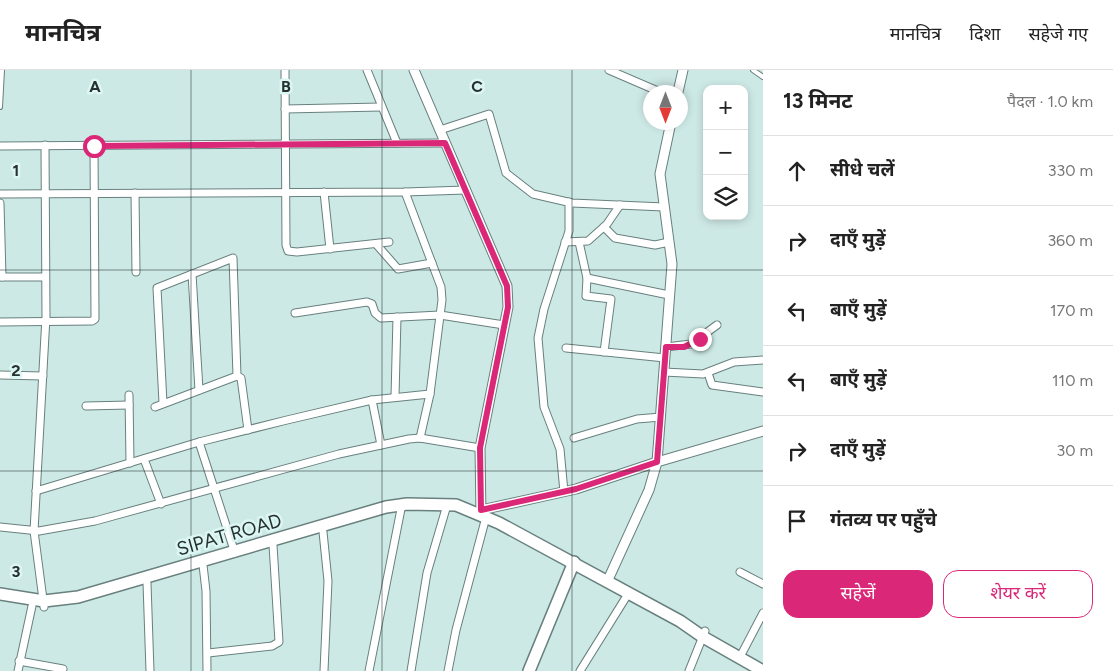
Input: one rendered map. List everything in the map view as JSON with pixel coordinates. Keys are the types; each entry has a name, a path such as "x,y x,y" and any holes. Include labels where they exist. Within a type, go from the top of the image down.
{"main road":[{"name":"SIPAT ROAD","path":"0,594 44,604 76,603 203,566 235,553 323,532 402,508"},
{"name":"SIPAT ROAD","path":"0,600 32,606 44,604 402,508 446,508 483,514 574,562 628,594 742,654 763,662"},
{"path":"529,671 574,562"},
{"name":"SIPAT ROAD","path":"742,654 763,671"}],"street":[{"path":"285,70 284,144 286,245 288,251 330,249 388,242"},
{"path":"367,70 397,143"},
{"path":"414,70 507,286 508,307 480,448 483,514 448,671"},
{"path":"609,70 644,85"},
{"path":"680,85 683,70"},
{"path":"284,109 381,107"},
{"path":"440,130 489,114 506,173 533,194 569,202 664,207"},
{"path":"607,582 649,490 657,462 672,264 660,174 669,130"},
{"path":"0,146 445,143"},
{"path":"44,604 34,530 46,321 45,145"},
{"path":"0,322 92,321 95,319 94,146"},
{"path":"0,194 466,190"},
{"path":"324,192 330,249"},
{"path":"405,192 441,287 440,315 430,394 420,438"},
{"path":"135,193 136,272"},
{"path":"564,492 560,449 544,406 538,338 544,310 569,231 569,202"},
{"path":"0,203 1,277 45,277"},
{"path":"565,242 588,241 604,228 620,205"},
{"path":"604,228 615,238 655,245 669,242"},
{"path":"579,242 587,278 586,296 610,298 604,352"},
{"path":"376,244 398,269 432,263"},
{"path":"163,404 157,288 233,258 237,376 241,378 248,430"},
{"path":"192,274 199,390"},
{"path":"587,278 669,295"},
{"path":"295,314 367,302 372,304 378,316 440,315 504,325"},
{"path":"394,397 397,317"},
{"path":"666,347 691,344 717,325"},
{"path":"566,348 665,358"},
{"path":"664,372 708,373 734,362 763,360"},
{"path":"708,373 712,385 763,392"},
{"path":"0,375 43,376"},
{"path":"155,407 237,376"},
{"path":"36,491 199,442 372,400 430,394"},
{"path":"129,395 130,463"},
{"path":"372,400 381,445"},
{"path":"86,406 129,405"},
{"path":"574,438 637,419 660,418"},
{"path":"483,514 564,492 763,431"},
{"path":"0,526 34,530 94,521 215,490 339,454 420,438 480,448"},
{"path":"199,442 235,553"},
{"path":"144,459 161,504"},
{"path":"369,671 386,578 402,508"},
{"path":"411,671 427,573 446,508"},
{"path":"323,532 328,581 324,671"},
{"path":"208,652 272,646 279,642 273,545"},
{"path":"203,566 206,591 207,671"},
{"path":"740,572 763,584"},
{"path":"147,583 150,671"},
{"path":"580,671 628,594"},
{"path":"18,671 32,606"},
{"path":"742,654 763,613"},
{"path":"689,671 704,634"},
{"path":"19,661 63,669"}],"lane":[{"path":"0,108 2,70"},
{"path":"753,70 763,77"}],"route":[{"path":"94,146 445,143 507,286 508,296 508,307 480,448 481,510 576,489 657,462 666,347 684,347 700,339"}]}
